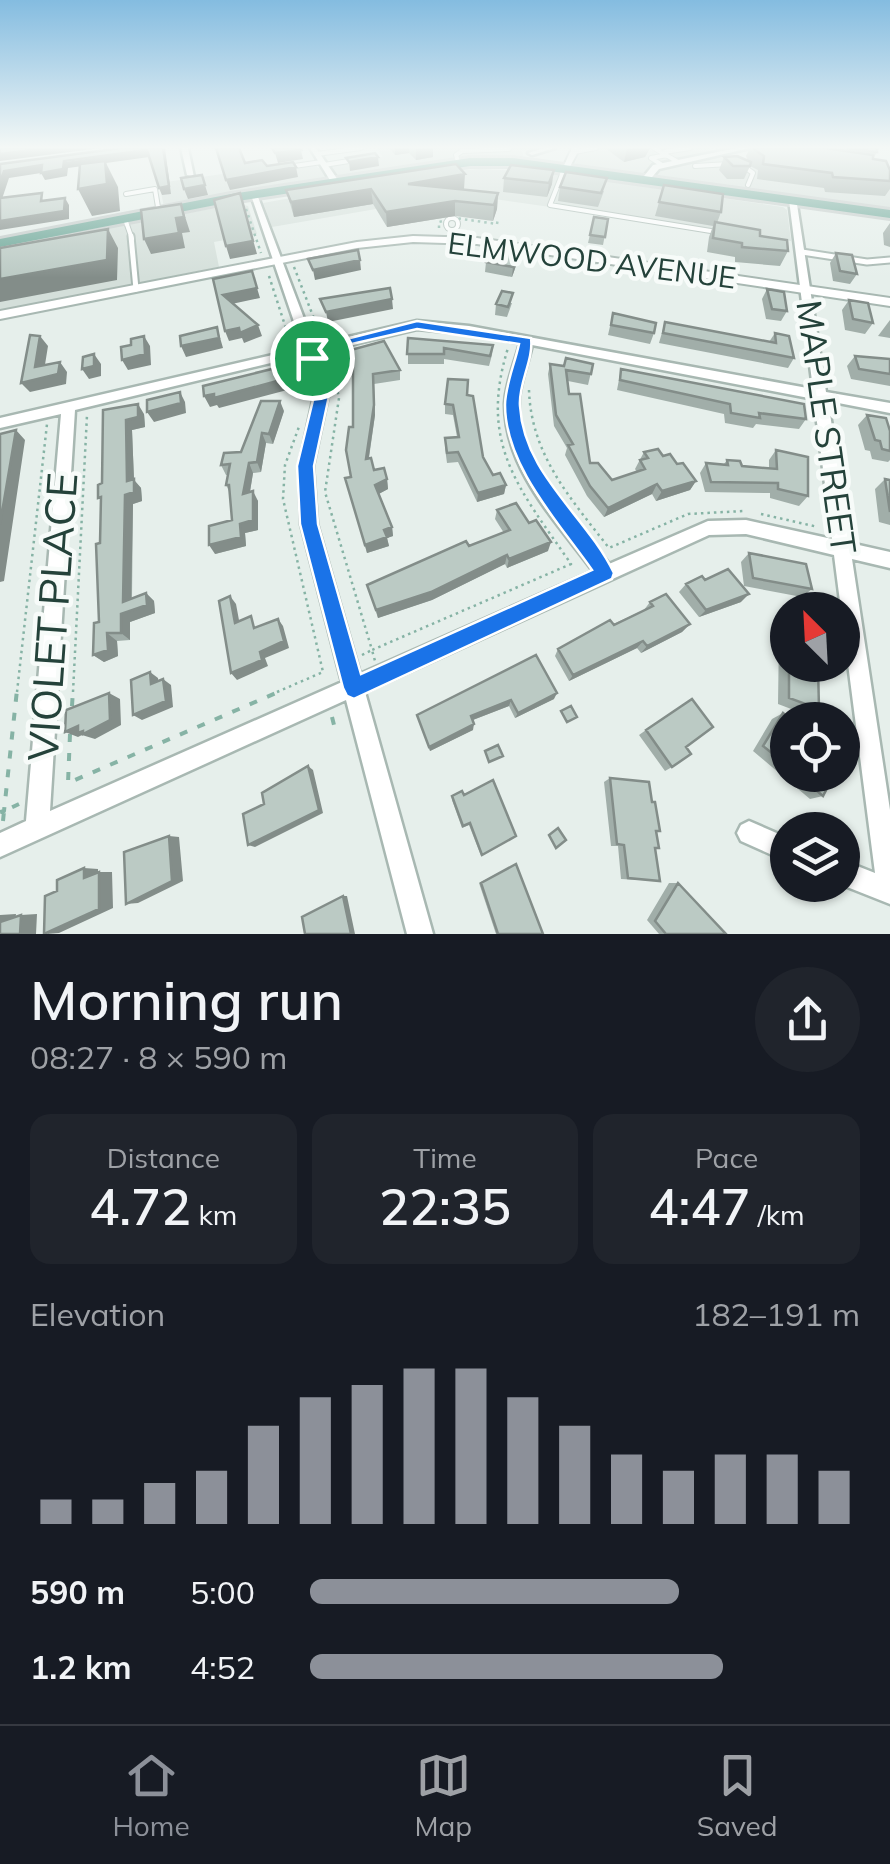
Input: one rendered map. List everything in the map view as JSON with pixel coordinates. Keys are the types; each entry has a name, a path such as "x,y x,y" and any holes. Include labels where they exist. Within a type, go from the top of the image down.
{"main road":[{"path":"0,240 131,222 160,213 288,192"},
{"path":"753,192 794,203 890,217"}],"street":[{"path":"254,197 279,266 315,343 322,396 306,466 309,524 420,934"},
{"name":"MAPLE STREET","path":"794,203 797,247 808,289 890,892"},
{"name":"ELMWOOD AVENUE","path":"0,315 279,266 372,237 462,233 890,302"},
{"path":"0,423 77,410 315,343 417,325 526,341 890,408"},
{"path":"526,341 512,403 518,441 540,483 605,573"},
{"name":"VIOLET PLACE","path":"37,828 77,410"},
{"path":"0,845 708,528 746,527 890,560"},
{"path":"749,833 770,842"},
{"path":"860,880 890,892"}],"lane":[{"path":"126,194 140,192"},
{"path":"156,192 160,213"},
{"path":"556,192 550,205 731,234"},
{"path":"131,222 136,289"},
{"path":"797,247 867,262 890,260"}],"path":[{"path":"439,232 439,222 447,218 497,224 498,218"},
{"path":"279,266 315,343"},
{"path":"279,266 290,343"},
{"path":"329,354 338,383 339,406 338,429 324,480 326,502 372,650 571,564 513,476 495,431 498,374 508,348"},
{"path":"530,383 530,416 539,447 609,548 688,514 720,510 818,527"},
{"path":"72,709 77,410"},
{"path":"71,728 68,783 323,672 283,499 285,466 304,412"},
{"path":"0,812 4,811 48,423"}],"shaded area":[{"path":"161,192 258,192 164,207"},
{"path":"326,192 477,192 272,227 263,203"},
{"path":"481,192 678,192 783,207 787,210 791,241 487,198"},
{"path":"755,192 890,192 890,211"},
{"path":"240,204 248,206 257,234 214,242 219,267 0,310 0,245"}],"building":[{"path":"287,192 355,192 291,202"},
{"path":"373,192 498,193 494,205 455,201 386,212"},
{"path":"662,192 723,194 721,212 659,202"},
{"path":"42,193 41,201 65,198 64,211 0,221 0,198"},
{"path":"240,193 253,241 226,246 214,200"},
{"path":"181,204 184,217 176,218 179,233 144,239 141,210"},
{"path":"594,217 608,219 605,237 590,235"},
{"path":"715,222 760,230 760,236 787,240 788,251 742,247 742,243 713,238"},
{"path":"108,229 107,260 0,279 0,248"},
{"path":"492,246 520,251 513,267 486,262"},
{"path":"358,250 360,260 313,270 308,259"},
{"path":"836,253 852,255 857,274 840,271"},
{"path":"252,271 257,288 223,295 258,325 240,333 239,328 225,331 213,279"},
{"path":"390,288 392,299 326,312 320,299"},
{"path":"767,289 784,292 787,311 772,309"},
{"path":"502,291 513,293 508,307 496,304"},
{"path":"849,300 868,303 873,323 853,319"},
{"path":"613,313 656,323 654,333 611,325"},
{"path":"665,322 776,343 775,333 789,336 794,358 663,333"},
{"path":"217,327 219,338 181,346 180,336"},
{"path":"30,335 40,336 35,367 60,362 58,374 21,383"},
{"path":"144,336 145,354 122,360 121,347"},
{"path":"408,338 493,345 490,356 444,348 444,354 407,354"},
{"path":"384,341 400,370 373,374 374,405 366,459 371,458 374,470 384,468 387,479 375,485 392,527 384,530 387,537 365,545 345,478 351,477 346,450 349,427 353,427 353,366 347,351"},
{"path":"94,354 94,366 82,369 83,357"},
{"path":"855,356 890,359 890,374 859,369"},
{"path":"566,358 593,364 591,374 566,370 569,394 580,394 590,463 598,463 612,480 645,469 640,460 648,458 644,452 658,449 663,456 670,454 677,464 683,463 696,481 662,491 657,484 608,508 590,486 556,415 550,364 564,366"},
{"path":"284,366 288,378 214,398 214,394 204,396 203,386"},
{"path":"621,369 804,404 806,419 731,413 730,404 620,380"},
{"path":"448,379 468,380 467,395 473,396 483,457 493,475 500,473 506,485 478,493 458,452 447,453 445,438 459,437 453,405 445,404"},
{"path":"180,392 181,403 147,412 147,400"},
{"path":"261,401 280,401 269,434 262,433 257,462 249,463 243,494 253,491 253,520 240,524 241,537 209,545 209,526 232,520 226,485 230,464 221,465 224,453 241,452"},
{"path":"138,404 138,417 126,420 127,481 134,479 134,492 125,495 123,602 146,593 147,605 121,614 121,633 107,633 108,650 93,655 94,623 99,622 96,544 100,543 98,485 102,483 103,410"},
{"path":"867,415 886,418 890,451 882,449 880,441 875,440"},
{"path":"16,430 0,524 0,434"},
{"path":"776,450 808,457 808,496 778,489 778,483 711,482 706,463 728,465 727,460 740,461 742,466 777,469"},
{"path":"885,479 890,480 890,512"},
{"path":"516,503 529,523 536,520 551,542 509,559 507,555 431,592 376,610 367,585 466,541 469,546 510,530 497,510"},
{"path":"749,553 806,564 812,589 753,578"},
{"path":"728,569 749,594 706,610 686,584"},
{"path":"666,594 690,624 647,646 643,641 573,675 558,649 610,620 614,625 653,606 650,602"},
{"path":"230,596 235,623 251,616 254,628 278,619 284,641 260,652 262,660 231,673 219,601"},
{"path":"536,655 557,693 518,713 511,700 471,716 474,724 429,747 417,715"},
{"path":"150,672 151,684 163,679 166,701 133,715 131,680"},
{"path":"789,682 818,682 819,702 789,698"},
{"path":"109,693 110,720 83,734 78,733 78,726 65,732 66,710"},
{"path":"692,699 713,727 686,747 691,754 672,767 646,730"},
{"path":"571,706 577,717 567,722 561,711"},
{"path":"498,745 503,756 489,762 485,751"},
{"path":"308,766 319,810 248,845 243,814 264,804 262,793"},
{"path":"610,778 649,782 660,831 656,831 659,848 655,848 660,881 628,878 624,845 617,844"},
{"path":"493,780 516,836 482,855 470,823 463,826 452,796 462,791 464,795"},
{"path":"558,828 566,840 556,848 549,835"},
{"path":"169,836 172,881 126,904 124,852"},
{"path":"516,864 543,934 498,934 481,883"},
{"path":"84,868 84,878 99,872 99,909 44,934 45,896 57,891 57,880"},
{"path":"678,883 726,934 666,934 655,921"},
{"path":"343,896 351,934 305,934 302,917"},
{"path":"21,915 20,934 0,934 0,922"}],"route":[{"path":"404,326 469,330 526,341 512,397 518,441 540,483 605,573 354,688 309,524 306,466 322,396 312,358 310,350 404,326"}]}
